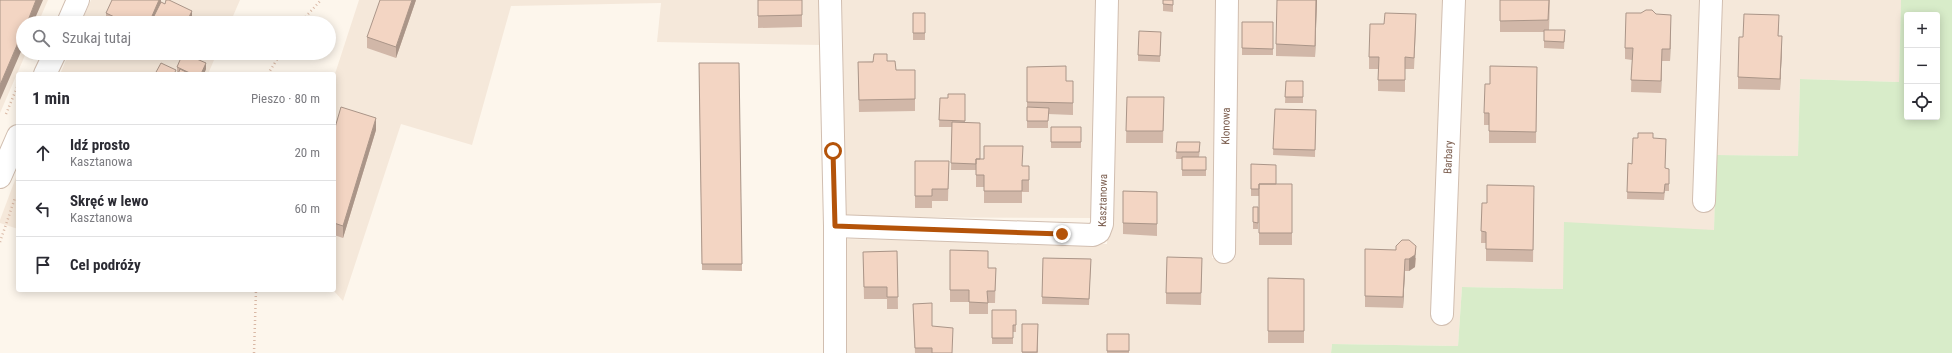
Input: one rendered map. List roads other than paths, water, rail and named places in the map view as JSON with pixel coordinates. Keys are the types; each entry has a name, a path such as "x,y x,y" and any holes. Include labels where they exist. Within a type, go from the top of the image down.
{"street":[{"path":"71,16 78,0"},
{"path":"830,0 835,226 835,353"},
{"name":"Kasztanowa","path":"835,226 1093,235 1098,232 1102,224 1107,0"},
{"name":"Klonowa","path":"1224,252 1227,0"},
{"name":"Barbary","path":"1442,314 1454,0"},
{"path":"1704,201 1711,0"},
{"path":"46,72 52,60"},
{"path":"0,177 5,155 16,139"}]}
